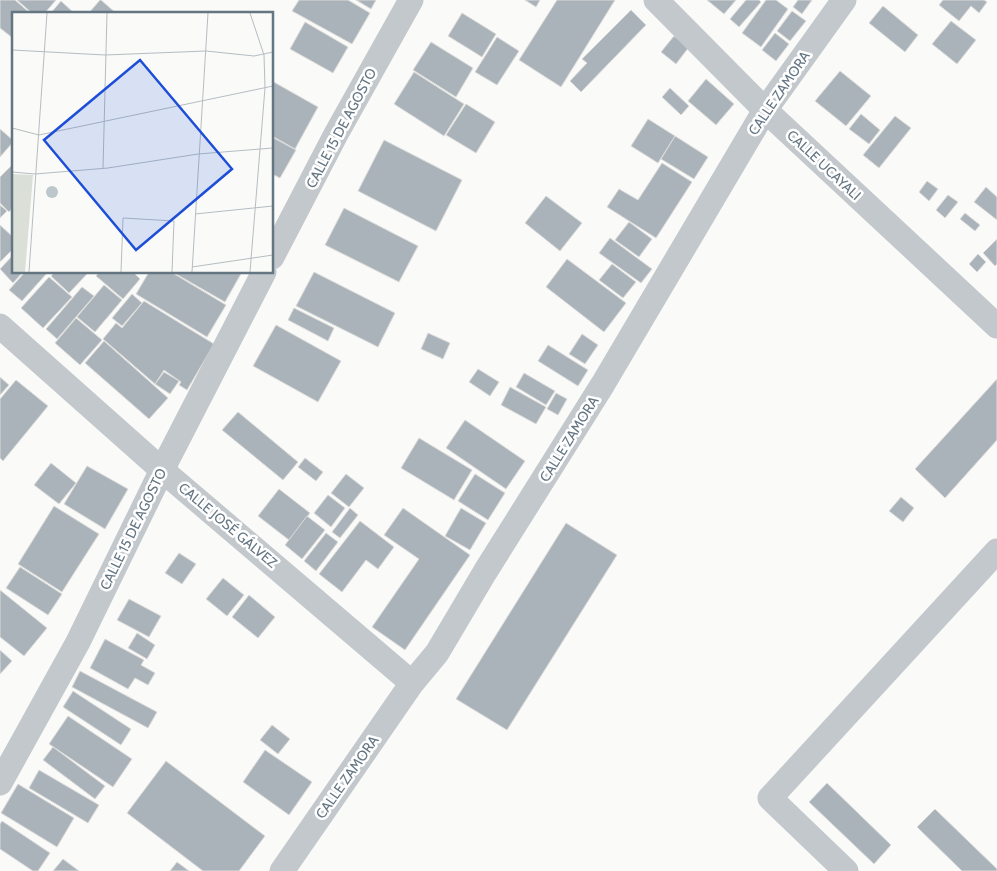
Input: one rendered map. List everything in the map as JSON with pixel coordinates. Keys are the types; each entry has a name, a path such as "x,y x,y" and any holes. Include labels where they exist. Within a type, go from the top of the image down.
{"street":[{"name":"CALLE 15 DE AGOSTO","path":"274,253 336,134 411,0"},
{"name":"CALLE UCAYALI","path":"656,0 765,110 997,326"},
{"name":"CALLE ZAMORA","path":"282,871 412,683 437,653 485,572 603,384 765,110 844,0"},
{"name":"CALLE 15 DE AGOSTO","path":"0,783 78,642 162,470 263,274"},
{"name":"CALLE JOSÉ GÁLVEZ","path":"0,326 162,470 412,683"},
{"path":"846,871 770,798 997,552"}],"building":[{"path":"0,0 15,0 29,12 12,12 12,37 0,28"},
{"path":"17,0 56,0 46,12 31,12"},
{"path":"101,0 115,12 90,12"},
{"path":"299,0 348,0 370,13 352,44 292,11"},
{"path":"356,0 376,0 371,9"},
{"path":"525,0 540,0 536,7"},
{"path":"557,0 615,0 561,87 519,60"},
{"path":"707,0 736,0 724,14"},
{"path":"746,0 759,0 761,2 739,27 730,19"},
{"path":"766,0 776,0 788,9 761,47 742,33"},
{"path":"798,0 812,0 802,14 793,7"},
{"path":"943,0 984,0 987,2 979,13 971,6 959,21 939,5"},
{"path":"61,1 73,12 52,12"},
{"path":"883,6 918,35 905,52 869,23"},
{"path":"631,10 646,25 581,92 570,81 587,63 582,59"},
{"path":"792,11 806,21 790,41 777,31"},
{"path":"462,13 496,34 482,57 448,36"},
{"path":"951,21 976,40 957,64 932,44"},
{"path":"305,22 348,47 333,73 290,49"},
{"path":"775,33 789,44 776,61 762,50"},
{"path":"674,36 689,47 676,64 661,52"},
{"path":"497,37 519,51 497,85 475,72"},
{"path":"431,42 473,68 456,97 413,70"},
{"path":"840,71 871,96 846,126 815,101"},
{"path":"414,72 464,104 444,136 394,104"},
{"path":"706,79 734,104 716,125 688,101"},
{"path":"274,82 318,107 295,149 274,137"},
{"path":"670,88 689,106 681,115 662,97"},
{"path":"466,104 495,122 476,153 446,135"},
{"path":"861,114 880,130 869,144 849,129"},
{"path":"895,116 911,128 879,168 863,155"},
{"path":"648,119 675,136 658,163 631,146"},
{"path":"0,129 12,139 12,143 0,157"},
{"path":"675,136 708,157 694,179 661,159"},
{"path":"274,138 296,150 280,178 274,175"},
{"path":"384,140 462,180 436,231 358,191"},
{"path":"662,163 692,182 656,238 607,207 619,189 638,200"},
{"path":"12,167 12,208 9,212 0,203 0,177"},
{"path":"927,181 938,189 929,201 919,192"},
{"path":"986,187 997,197 997,220 974,202"},
{"path":"948,195 958,202 945,218 936,210"},
{"path":"546,196 582,223 560,251 525,223"},
{"path":"0,205 7,211 0,218"},
{"path":"344,208 418,246 399,282 325,245"},
{"path":"965,213 980,225 975,231 960,219"},
{"path":"629,222 652,239 639,257 615,240"},
{"path":"0,225 12,236 12,250 0,262"},
{"path":"610,238 652,269 641,283 599,253"},
{"path":"997,239 997,264 995,266 983,253"},
{"path":"978,254 986,262 977,272 969,264"},
{"path":"12,256 12,274 21,274 13,283 0,269"},
{"path":"567,259 626,303 604,332 546,287"},
{"path":"612,264 636,282 623,298 599,280"},
{"path":"314,272 395,313 378,347 296,306"},
{"path":"23,274 46,274 22,301 9,290"},
{"path":"53,274 87,274 69,293 51,276"},
{"path":"98,274 135,274 140,279 123,299 96,276"},
{"path":"148,274 174,274 226,305 207,337 136,294"},
{"path":"176,274 241,274 225,302"},
{"path":"49,277 72,297 43,328 21,308"},
{"path":"104,285 122,300 95,332 77,317"},
{"path":"82,287 94,296 57,339 46,329"},
{"path":"132,294 142,303 122,326 112,318"},
{"path":"144,301 214,344 187,390 179,385 181,382 164,370 155,384 103,339 116,323 122,328"},
{"path":"294,308 334,328 328,341 288,320"},
{"path":"76,318 102,340 80,365 55,343"},
{"path":"276,325 341,361 318,402 253,366"},
{"path":"428,333 450,343 443,359 421,349"},
{"path":"582,334 598,345 585,364 569,354"},
{"path":"104,341 168,398 149,419 85,363"},
{"path":"548,345 588,370 578,386 538,361"},
{"path":"478,369 499,382 490,396 469,382"},
{"path":"164,372 179,381 170,394 155,384"},
{"path":"524,373 555,391 546,405 516,387"},
{"path":"0,377 9,385 0,395"},
{"path":"997,379 997,440 945,498 915,469"},
{"path":"16,380 48,406 3,461 0,458 0,399"},
{"path":"510,387 546,407 536,424 501,405"},
{"path":"556,393 567,399 558,415 547,409"},
{"path":"238,412 298,462 283,480 222,430"},
{"path":"465,420 525,461 506,489 446,448"},
{"path":"419,438 472,470 454,500 401,468"},
{"path":"305,458 323,472 316,481 298,467"},
{"path":"51,463 76,483 59,504 34,485"},
{"path":"87,466 128,489 105,529 64,504"},
{"path":"346,474 364,488 349,507 331,493"},
{"path":"475,474 505,493 488,520 458,501"},
{"path":"279,489 310,513 289,540 258,516"},
{"path":"328,495 345,508 331,527 314,513"},
{"path":"901,497 914,508 903,522 889,511"},
{"path":"54,506 99,534 62,592 18,564"},
{"path":"350,508 358,515 340,538 332,532"},
{"path":"403,508 470,555 405,650 372,627 419,559 384,535"},
{"path":"461,508 486,523 470,550 445,536"},
{"path":"307,516 325,530 302,559 285,545"},
{"path":"360,521 394,547 378,569 366,560 342,592 319,574"},
{"path":"566,523 617,555 507,730 456,699"},
{"path":"326,533 338,542 316,571 304,561"},
{"path":"179,553 196,564 182,584 165,573"},
{"path":"20,567 62,594 48,615 6,588"},
{"path":"223,578 244,595 227,616 206,599"},
{"path":"0,590 47,628 24,656 0,637"},
{"path":"249,595 275,617 258,638 232,617"},
{"path":"129,599 161,616 149,637 117,620"},
{"path":"137,633 155,645 147,659 128,648"},
{"path":"105,639 144,660 141,665 155,673 148,685 135,678 128,689 90,668"},
{"path":"0,650 12,661 0,674"},
{"path":"80,671 157,712 148,728 72,687"},
{"path":"73,691 131,729 121,745 63,707"},
{"path":"68,716 132,759 113,787 49,744"},
{"path":"272,725 290,739 278,754 260,740"},
{"path":"53,747 105,786 95,799 43,760"},
{"path":"265,750 312,782 289,815 243,782"},
{"path":"166,761 265,836 239,871 203,871 127,813"},
{"path":"39,770 99,805 88,823 29,788"},
{"path":"827,783 891,845 874,864 809,802"},
{"path":"18,784 74,818 57,847 1,813"},
{"path":"935,809 997,871 962,871 917,827"},
{"path":"2,821 50,853 38,871 33,871 0,849 0,824"},
{"path":"63,859 79,871 53,871"},
{"path":"177,862 189,871 170,871"}]}
